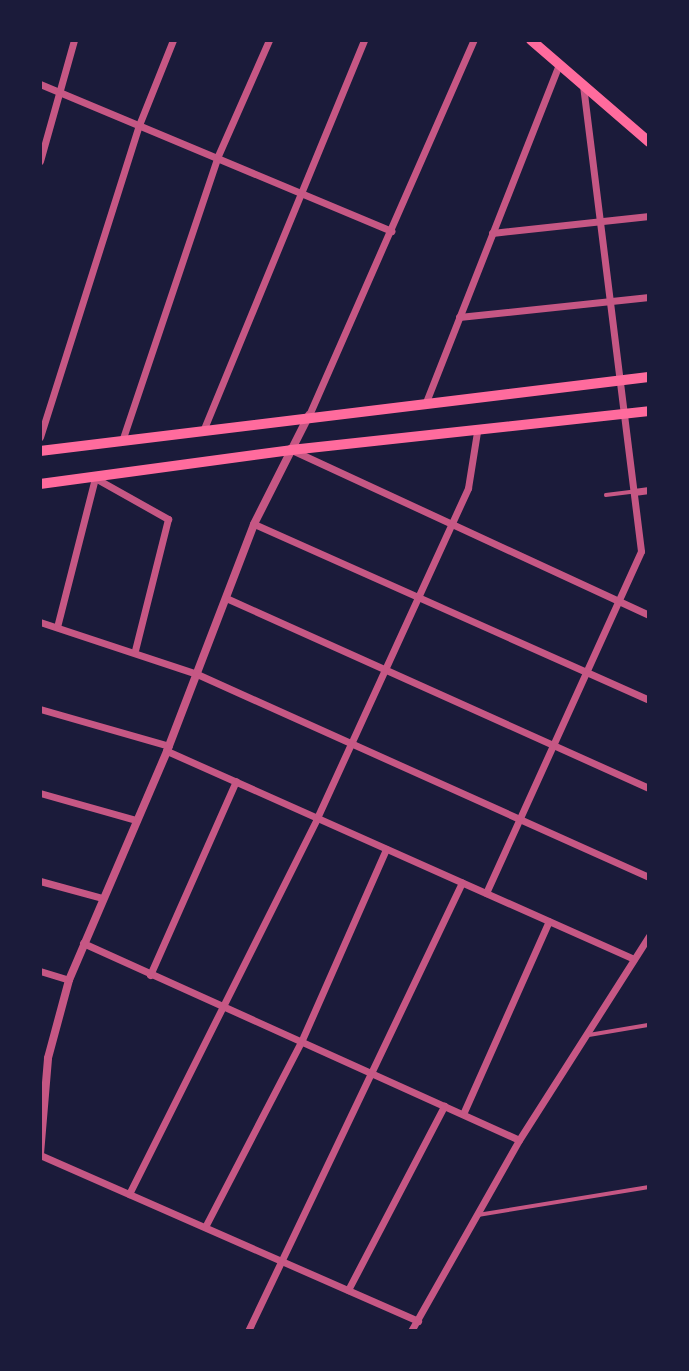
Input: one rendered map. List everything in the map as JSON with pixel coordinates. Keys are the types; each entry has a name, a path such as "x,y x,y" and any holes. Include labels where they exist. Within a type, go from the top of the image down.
{"main road":[{"path":"531,40 649,142"},
{"path":"40,451 309,415 649,377"},
{"path":"40,484 291,450 477,432 649,411"}],"street":[{"path":"40,161 75,40"},
{"path":"40,437 139,125 173,40"},
{"path":"122,441 217,158 269,40"},
{"path":"202,431 364,40"},
{"path":"418,1321 40,1154 44,1058 83,943 168,748 254,524 309,415 474,40"},
{"path":"426,402 559,64"},
{"path":"40,84 391,231"},
{"path":"486,893 641,551 583,86"},
{"path":"492,233 649,216"},
{"path":"459,317 649,298"},
{"path":"129,1194 317,818 472,475 477,432"},
{"path":"291,450 649,615"},
{"path":"57,627 95,478 168,519 135,650"},
{"path":"634,492 649,490"},
{"path":"254,524 649,700"},
{"path":"226,598 649,788"},
{"path":"40,622 135,650 197,674 649,877"},
{"path":"40,709 168,748 317,818 634,959"},
{"path":"150,975 236,781"},
{"path":"40,793 136,820"},
{"path":"205,1227 301,1042 386,849"},
{"path":"40,881 102,898"},
{"path":"248,1331 280,1260 374,1074 462,882"},
{"path":"463,1114 549,921"},
{"path":"411,1331 519,1140 649,936"},
{"path":"83,943 519,1140"},
{"path":"40,971 69,980"},
{"path":"348,1290 444,1106"}],"lane":[{"path":"606,495 634,492"},
{"path":"585,1035 649,1025"},
{"path":"476,1216 649,1187"}]}
